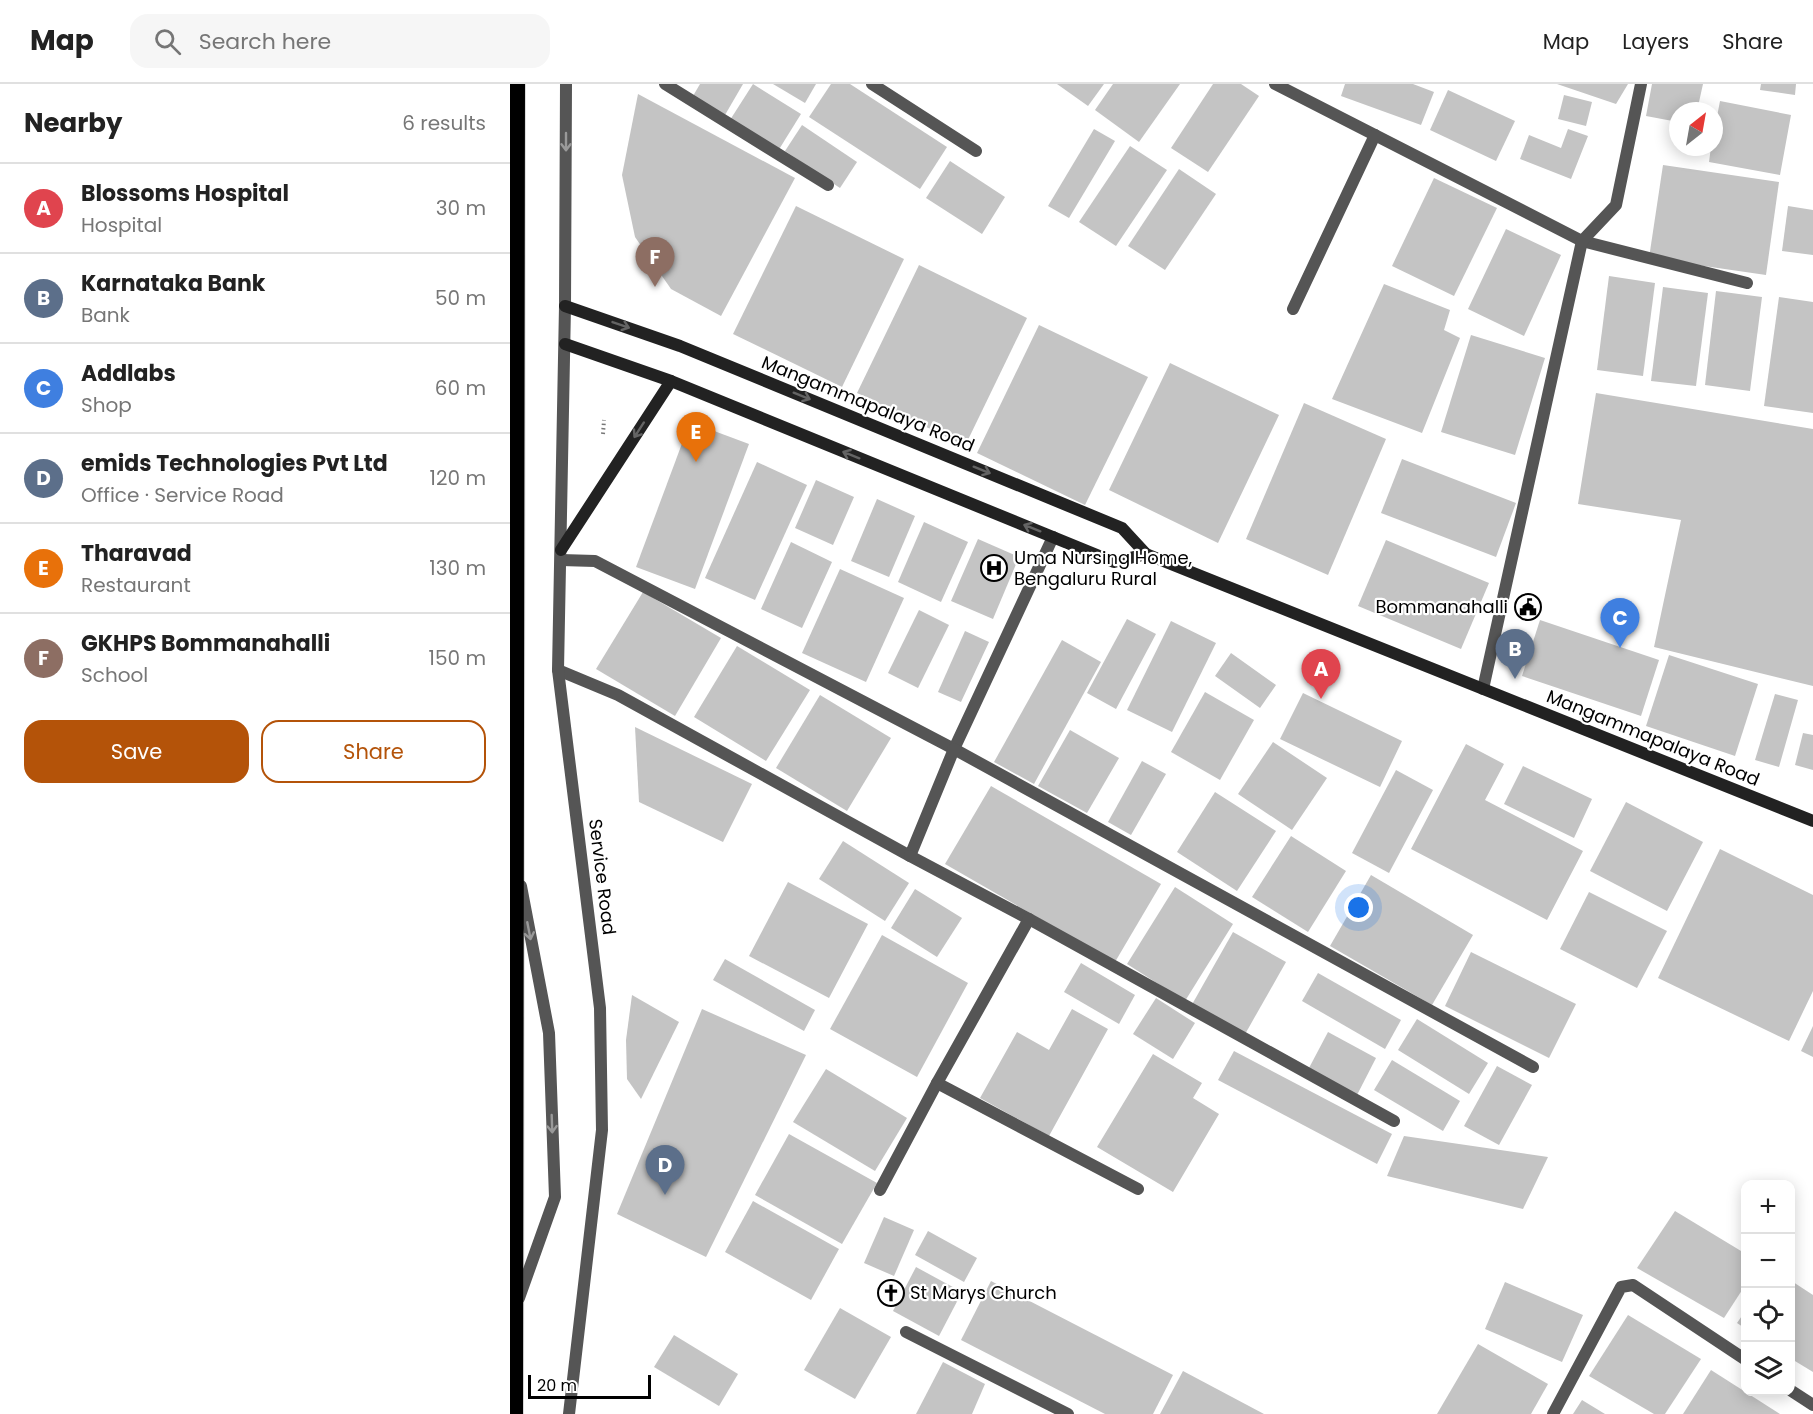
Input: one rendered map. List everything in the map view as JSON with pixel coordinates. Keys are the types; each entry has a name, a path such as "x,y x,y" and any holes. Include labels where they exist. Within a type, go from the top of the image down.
{"highway":[{"path":"515,1414 517,84"}],"main road":[{"name":"Mangammapalaya Road","path":"565,306 680,346 1122,528 1146,554 1813,821"},
{"path":"565,344 670,381 1114,562 1146,554"},
{"path":"561,555 670,381"}],"street":[{"name":"Service Road","path":"566,84 565,344 558,670 600,1008 602,1108 602,1130 569,1414"},
{"path":"665,84 828,185"},
{"path":"872,84 976,151"},
{"path":"1275,84 1582,241 1748,283"},
{"path":"1483,689 1582,241 1616,205 1641,84"},
{"path":"1293,309 1375,135"},
{"path":"910,856 954,748 1053,537"},
{"path":"561,555 595,561 954,748 1533,1067"},
{"path":"558,670 618,695 1394,1121"},
{"path":"515,853 549,1033 555,1197 515,1309"},
{"path":"880,1190 936,1083 1029,919"},
{"path":"936,1083 1138,1189"},
{"path":"1553,1414 1622,1287 1633,1285 1741,1357"},
{"path":"906,1332 1068,1414"},
{"path":"1795,1393 1813,1405"}],"building":[{"path":"700,84 743,84 725,115 693,96"},
{"path":"753,84 801,114 778,151 730,120"},
{"path":"773,84 816,84 805,103"},
{"path":"831,84 850,84 947,147 920,189 809,117"},
{"path":"1057,84 1104,84 1088,106"},
{"path":"1113,84 1180,84 1139,142 1095,110"},
{"path":"1213,84 1241,84 1259,96 1208,172 1171,148"},
{"path":"1345,84 1413,84 1434,92 1421,125 1341,96"},
{"path":"1557,84 1628,84 1616,104"},
{"path":"1652,84 1703,84 1699,102 1669,102 1669,120 1646,116"},
{"path":"1761,84 1796,84 1795,95 1760,90"},
{"path":"1448,90 1515,121 1496,161 1430,130"},
{"path":"638,94 795,178 721,316 671,289 635,237 622,175"},
{"path":"1564,95 1592,102 1586,126 1558,119"},
{"path":"1720,101 1791,115 1780,175 1709,162 1710,156 1723,156 1723,102"},
{"path":"802,125 857,162 840,188 785,151"},
{"path":"1094,129 1115,141 1069,218 1048,206"},
{"path":"1568,129 1588,136 1571,179 1520,159 1529,135 1561,148"},
{"path":"1130,146 1167,170 1116,246 1079,222"},
{"path":"950,161 1005,197 982,234 926,198"},
{"path":"1663,165 1779,182 1766,275 1649,258"},
{"path":"1179,169 1216,194 1165,270 1128,246"},
{"path":"1434,178 1497,208 1454,296 1392,266"},
{"path":"796,206 904,259 842,387 733,334"},
{"path":"1788,206 1813,210 1813,255 1782,251"},
{"path":"1506,229 1561,255 1524,336 1468,309"},
{"path":"919,265 1027,318 965,446 857,393"},
{"path":"1609,276 1655,283 1643,376 1597,370"},
{"path":"1384,284 1450,310 1444,330 1460,338 1422,433 1332,399"},
{"path":"1663,287 1708,293 1696,386 1651,381"},
{"path":"1716,291 1762,297 1750,391 1705,385"},
{"path":"1779,297 1813,302 1813,413 1764,406"},
{"path":"1039,325 1148,377 1085,505 977,453"},
{"path":"1471,335 1545,358 1515,455 1441,432"},
{"path":"1170,363 1279,415 1218,543 1109,490"},
{"path":"1596,393 1813,429 1813,686 1654,647 1681,520 1578,504"},
{"path":"1304,403 1386,439 1328,575 1246,539"},
{"path":"690,422 749,444 695,589 636,567"},
{"path":"1402,459 1516,503 1496,557 1381,513"},
{"path":"757,462 807,485 755,600 705,578"},
{"path":"816,480 854,497 833,545 795,528"},
{"path":"877,499 915,516 889,577 851,561"},
{"path":"924,522 968,542 941,602 898,582"},
{"path":"978,539 1019,557 993,619 951,601"},
{"path":"1386,540 1489,583 1461,649 1358,606"},
{"path":"791,542 832,562 802,628 761,609"},
{"path":"840,569 904,598 866,682 802,653"},
{"path":"643,592 721,638 675,716 596,669"},
{"path":"919,610 949,625 918,688 888,673"},
{"path":"1127,619 1156,634 1116,709 1087,693"},
{"path":"1540,620 1659,660 1641,716 1522,676"},
{"path":"1171,621 1216,643 1172,732 1127,710"},
{"path":"965,631 989,642 961,702 938,692"},
{"path":"1062,640 1101,662 1034,784 994,762"},
{"path":"737,646 810,690 766,761 694,717"},
{"path":"1231,653 1276,685 1260,708 1215,676"},
{"path":"1669,655 1758,684 1735,756 1646,726"},
{"path":"1205,692 1254,720 1220,780 1171,752"},
{"path":"1303,693 1402,741 1380,787 1280,739"},
{"path":"1775,694 1798,700 1779,767 1755,760"},
{"path":"820,695 891,738 847,811 776,768"},
{"path":"635,727 752,784 723,842 639,802"},
{"path":"1070,730 1119,758 1087,813 1038,786"},
{"path":"1803,733 1813,735 1813,770 1795,765"},
{"path":"1273,742 1327,778 1292,830 1238,794"},
{"path":"1466,744 1504,764 1485,800 1583,851 1547,920 1411,849"},
{"path":"1142,761 1166,774 1131,835 1108,822"},
{"path":"1523,766 1592,799 1574,838 1504,804"},
{"path":"1396,770 1433,790 1389,873 1352,853"},
{"path":"991,786 1161,884 1115,962 945,864"},
{"path":"1215,792 1276,831 1237,891 1177,852"},
{"path":"1626,802 1703,842 1667,911 1590,871"},
{"path":"1291,836 1346,871 1308,932 1252,897"},
{"path":"843,841 909,883 885,921 819,879"},
{"path":"1720,849 1813,895 1813,991 1789,1041 1658,978"},
{"path":"1371,875 1473,935 1432,1005 1330,946"},
{"path":"788,882 868,924 829,998 749,956"},
{"path":"1175,887 1233,924 1185,1001 1127,964"},
{"path":"915,889 962,918 937,957 891,928"},
{"path":"1589,892 1667,931 1637,988 1560,949"},
{"path":"1233,932 1286,962 1244,1036 1190,1008"},
{"path":"882,935 968,983 917,1077 830,1029"},
{"path":"1471,952 1576,1004 1549,1058 1445,1006"},
{"path":"725,959 815,1010 804,1031 713,980"},
{"path":"1081,963 1135,995 1119,1024 1064,992"},
{"path":"1318,973 1401,1020 1385,1049 1302,1001"},
{"path":"632,995 679,1022 641,1099 627,1079 626,1040"},
{"path":"1156,998 1195,1023 1173,1059 1133,1034"},
{"path":"702,1009 806,1055 706,1257 617,1214"},
{"path":"1072,1009 1108,1029 1049,1136 980,1098 1017,1032 1049,1050"},
{"path":"1417,1019 1488,1063 1469,1094 1398,1050"},
{"path":"1813,1026 1813,1057 1801,1051"},
{"path":"1328,1032 1376,1058 1357,1095 1309,1068"},
{"path":"1234,1051 1392,1134 1377,1164 1218,1080"},
{"path":"1153,1054 1202,1083 1193,1098 1219,1114 1173,1192 1097,1147"},
{"path":"1392,1060 1460,1101 1443,1131 1374,1090"},
{"path":"1497,1066 1532,1085 1499,1145 1464,1126"},
{"path":"826,1069 907,1118 875,1171 793,1122"},
{"path":"789,1134 877,1183 842,1244 755,1195"},
{"path":"1404,1136 1548,1157 1523,1209 1387,1176"},
{"path":"753,1201 839,1249 811,1300 725,1252"},
{"path":"1675,1211 1741,1251 1741,1292 1724,1318 1637,1268"},
{"path":"884,1217 914,1230 894,1276 864,1263"},
{"path":"928,1231 977,1258 964,1282 915,1255"},
{"path":"916,1267 962,1292 939,1336 893,1311"},
{"path":"991,1281 1173,1375 1153,1414 1105,1414 961,1340"},
{"path":"1505,1282 1583,1315 1562,1362 1485,1329"},
{"path":"1795,1283 1813,1295 1813,1372 1795,1361"},
{"path":"840,1308 891,1337 855,1399 804,1370"},
{"path":"1628,1315 1701,1359 1665,1414 1654,1414 1589,1376"},
{"path":"674,1335 738,1374 719,1406 654,1367"},
{"path":"1478,1344 1548,1384 1531,1414 1437,1414"},
{"path":"943,1362 985,1384 972,1414 916,1414"},
{"path":"1711,1370 1741,1389 1741,1396 1752,1396 1780,1414 1683,1414"},
{"path":"1183,1371 1264,1414 1160,1414"},
{"path":"1582,1400 1605,1414 1573,1414"}],"place":[{"name":"GKHPS Bommanahalli","path":"655,287"},
{"name":"Tharavad","path":"696,462"},
{"name":"Uma Nursing Home, Bengaluru Rural","path":"994,568"},
{"name":"Bommanahalli","path":"1528,607"},
{"name":"Addlabs","path":"1620,648"},
{"name":"Karnataka Bank","path":"1515,679"},
{"name":"Blossoms Hospital","path":"1321,699"},
{"name":"emids Technologies Pvt Ltd","path":"665,1195"},
{"name":"St Marys Church","path":"891,1293"}]}
